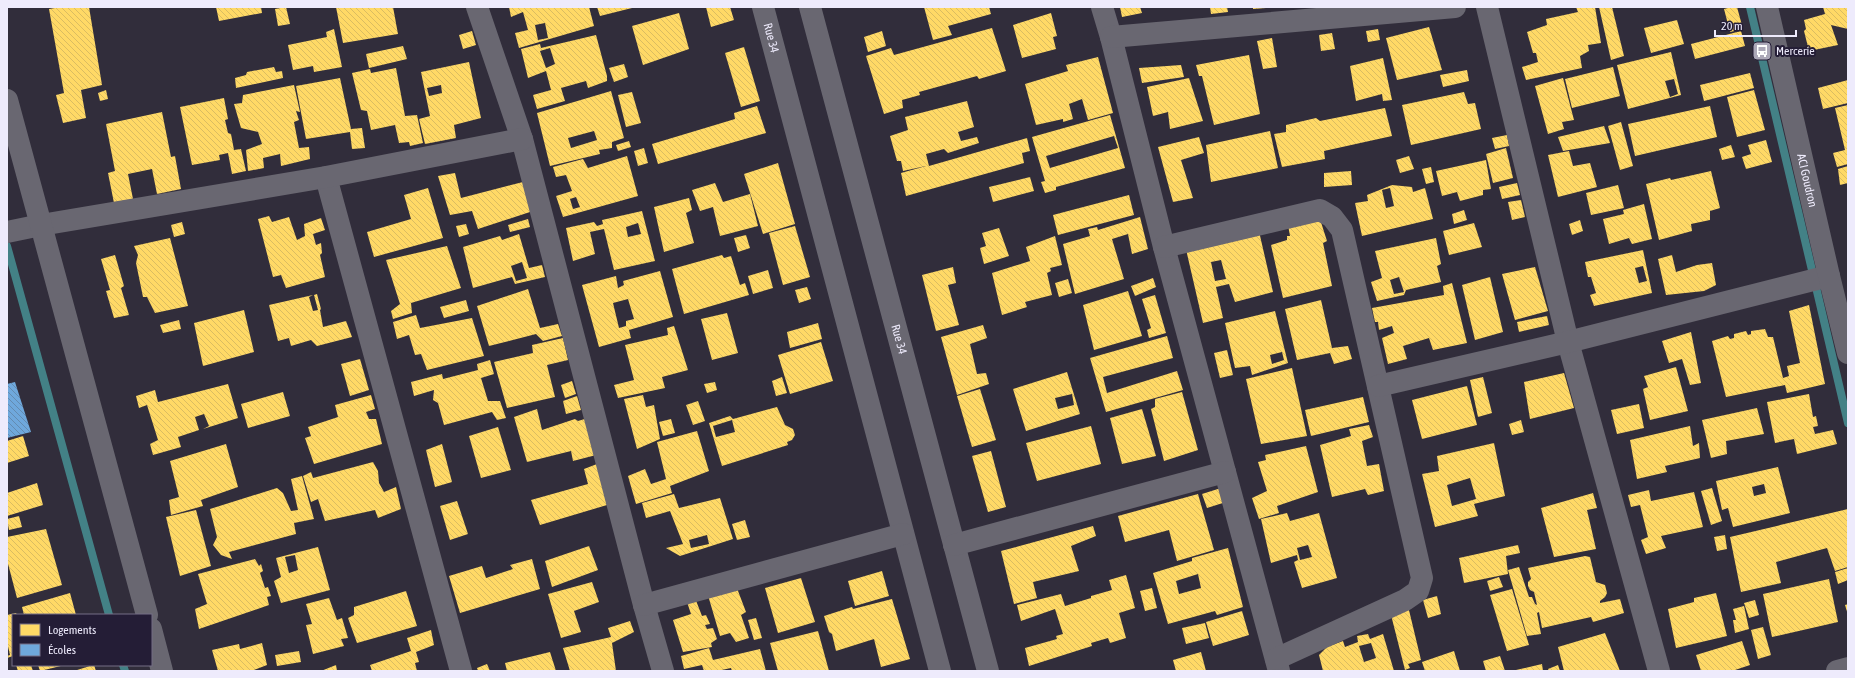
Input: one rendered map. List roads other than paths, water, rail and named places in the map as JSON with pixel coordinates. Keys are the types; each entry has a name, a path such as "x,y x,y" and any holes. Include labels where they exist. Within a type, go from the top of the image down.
{"street":[{"path":"477,7 522,139 644,605 663,671"},
{"name":"Rue 34","path":"763,7 940,671"},
{"name":"Rue 34","path":"810,7 988,671"},
{"path":"1102,7 1111,37 1164,247 1278,665 1405,600 1418,591 1422,578 1342,230 1332,217 1320,210 1164,247"},
{"path":"1111,37 1455,7"},
{"path":"1487,7 1568,342 1659,671"},
{"name":"ACI Goudron","path":"1767,7 1828,276 1848,353"},
{"path":"7,100 23,229 147,614"},
{"path":"23,229 326,177 522,139"},
{"path":"326,177 461,671"},
{"path":"1378,386 1568,342 1828,276"},
{"path":"954,545 1225,472"},
{"path":"644,605 903,534"},
{"path":"152,633 162,671"},
{"path":"1838,671 1848,668"}],"waterway":[{"path":"1750,7 1848,423"},
{"path":"7,246 109,614"},
{"path":"123,666 125,671"}],"place":[{"name":"Mercerie","path":"1762,51"}]}
